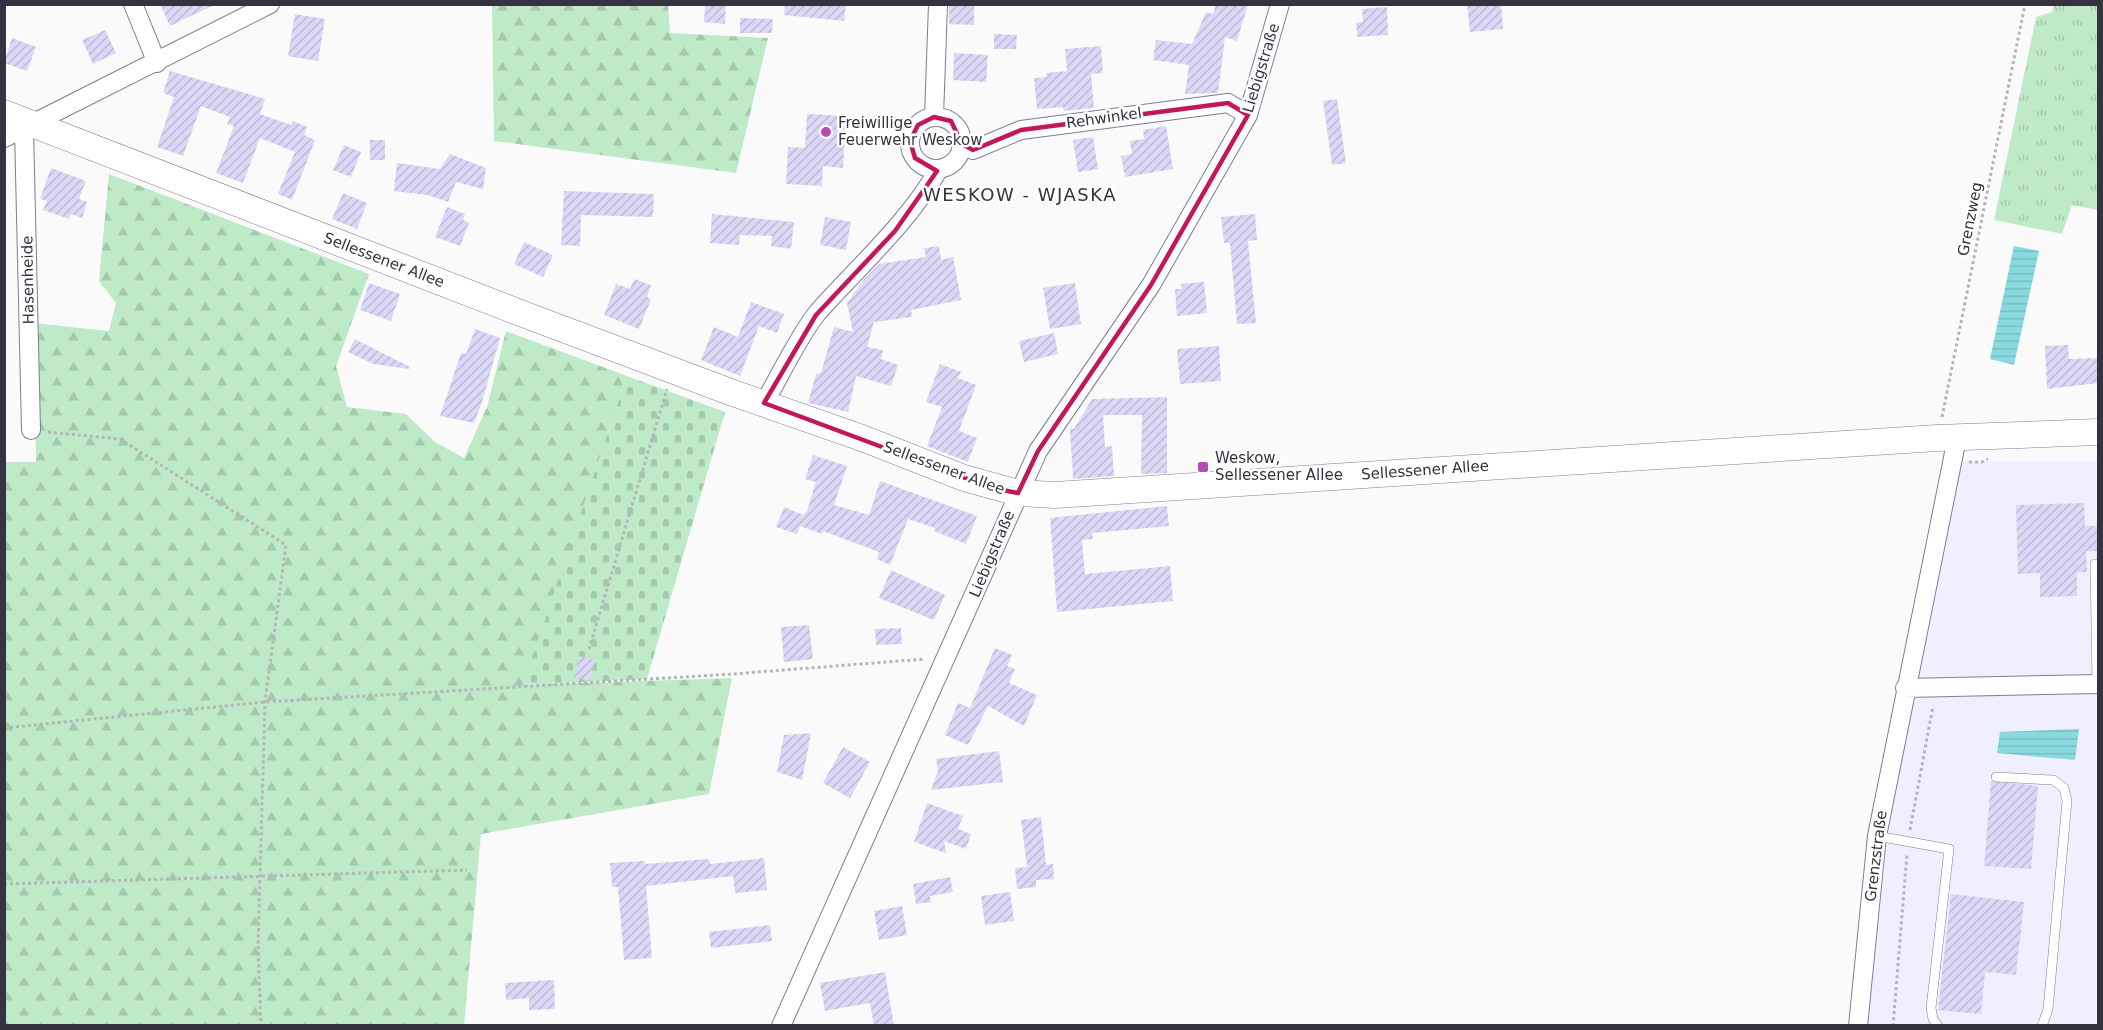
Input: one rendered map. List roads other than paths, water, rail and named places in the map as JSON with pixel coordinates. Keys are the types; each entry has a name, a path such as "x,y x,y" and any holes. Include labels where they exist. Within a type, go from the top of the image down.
{"main road":[{"name":"Sellessener Allee","path":"4,112 30,126 673,370 982,485 1018,493 1091,493 1947,438 2098,432"}],"street":[{"path":"133,4 157,63"},
{"path":"4,138 157,63 270,4"},
{"path":"934,117 938,4"},
{"name":"Liebigstraße","path":"781,1026 1038,451 1151,285 1248,115 1280,4"},
{"name":"Rehwinkel","path":"962,144 973,150 1021,130 1228,103 1248,115"},
{"path":"934,117 951,121 961,136 962,144 952,164 939,169 921,164 911,150 913,132 918,124 934,117"},
{"name":"Hasenheide","path":"30,126 31,430"},
{"path":"764,403 816,315 895,231 925,192 939,169"},
{"name":"Grenzstraße","path":"1858,1026 1877,836 1905,688 1947,438"},
{"path":"1905,688 2098,684"}],"lane":[{"path":"2095,564 2098,684"},
{"path":"1996,777 2053,780 2064,788 2067,801 2048,1009 2042,1026"},
{"path":"1877,836 1949,849 1930,1008 1938,1026"}],"water":[{"path":"2014,246 2039,251 2014,365 1990,359"},
{"path":"2079,729 2075,760 1997,753 2000,732"}],"place":[{"name":"Freiwillige Feuerwehr Weskow","path":"826,132"},
{"name":"Weskow, Sellessener Allee","path":"1203,467"}],"district":[{"name":"WESKOW - WJASKA","path":"1020,195"}]}
